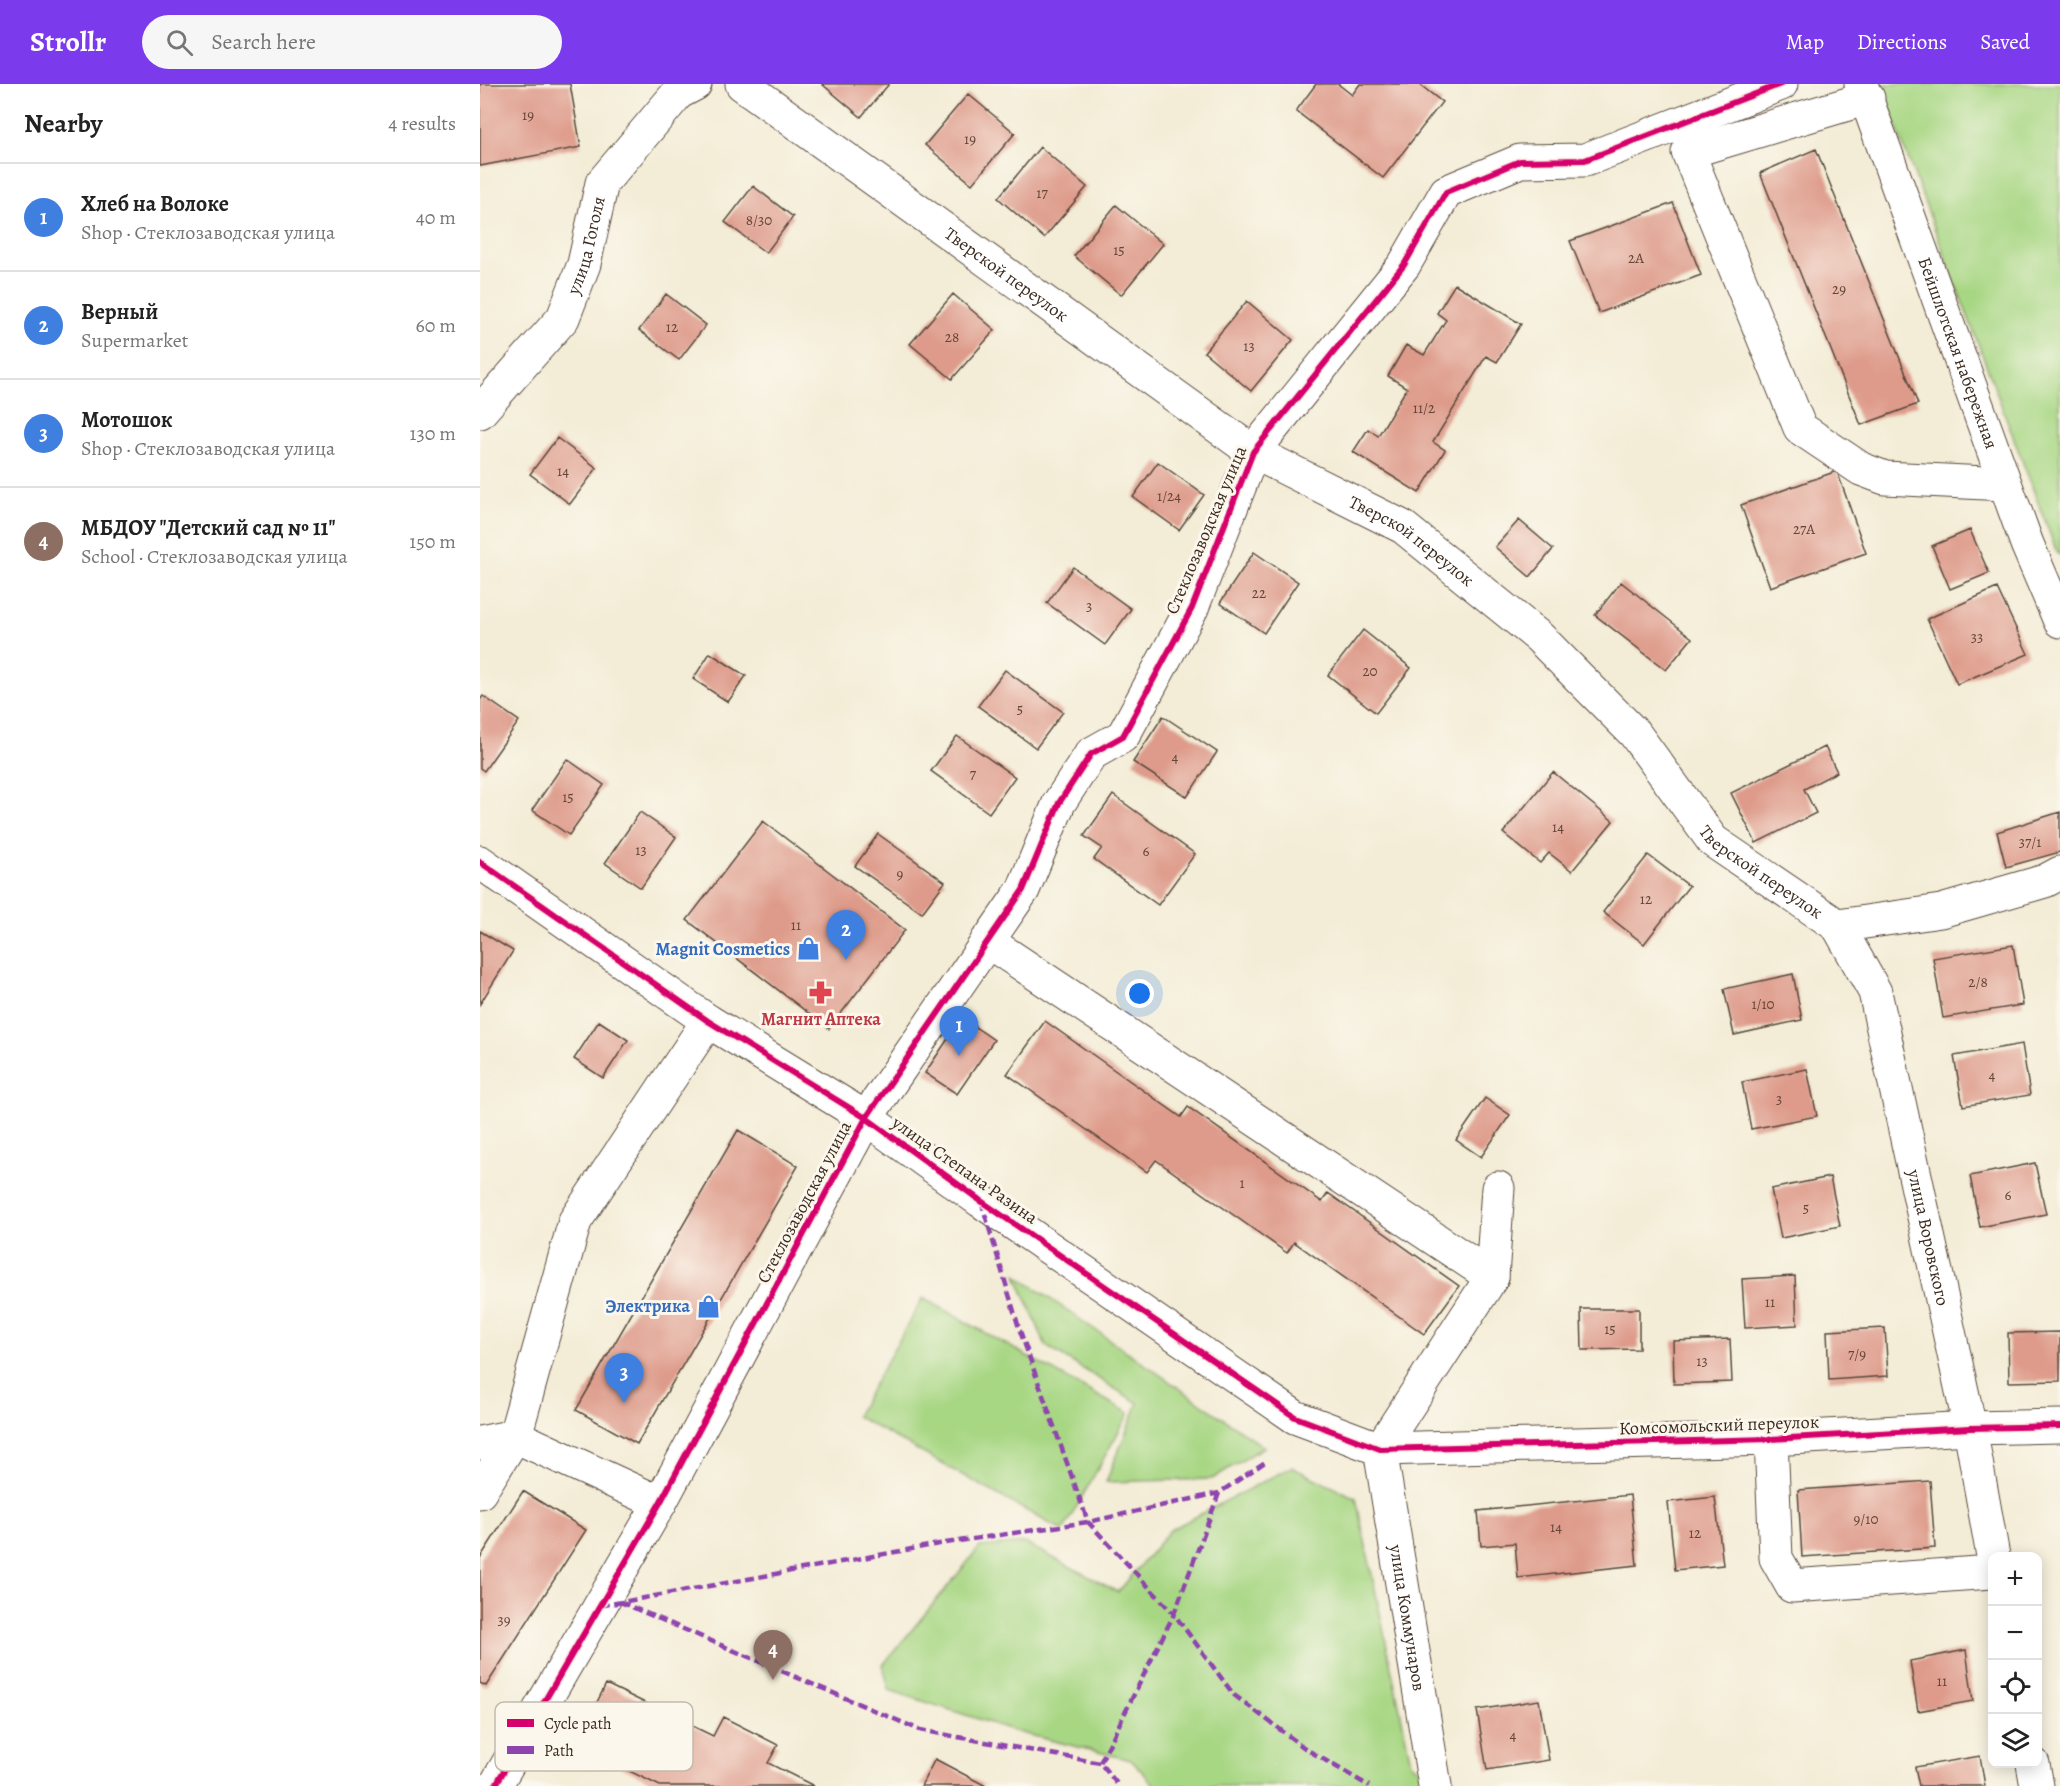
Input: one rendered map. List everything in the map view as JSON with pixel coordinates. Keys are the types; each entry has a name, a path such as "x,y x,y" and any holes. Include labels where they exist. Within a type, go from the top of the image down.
{"street":[{"name":"улица Гоголя","path":"480,412 563,318 584,264 602,183 678,93 695,84"},
{"name":"Тверской переулок","path":"742,84 1252,452 1402,527 1539,637 1635,734 1713,841 1839,926 1941,911 2045,881 2060,873"},
{"name":"Стеклозаводская улица","path":"558,1702 660,1503 866,1118 1023,890 1059,803 1091,754 1123,736 1192,608 1252,452 1404,264 1446,192 1520,161 1586,160 1780,84"},
{"name":"Бейшлотская набережная","path":"1864,91 2005,484 2060,621"},
{"path":"1864,91 1688,152 1800,428 1861,469 1885,478 2005,484"},
{"name":"улица Степана Разина","path":"480,862 708,1021 866,1118 1294,1417 1380,1449"},
{"name":"улица Воровского","path":"1839,926 1875,992 1970,1428 1992,1552"},
{"path":"987,941 1492,1277"},
{"path":"480,1492 515,1437 575,1221 708,1021"},
{"path":"1380,1449 1492,1277 1498,1188"},
{"name":"Комсомольский переулок","path":"1380,1449 1772,1439 1970,1428 2060,1426"},
{"path":"480,1443 515,1437 660,1503"},
{"path":"1772,1439 1776,1558 1792,1586 1988,1572"},
{"name":"улица Коммунаров","path":"1380,1449 1435,1786"},
{"path":"2034,1768 2037,1786"},
{"name":"Стеклозаводская улица","path":"495,1786 509,1771"}],"green space":[{"path":"1880,84 2060,84 2060,555 2056,550"},
{"path":"1016,1275 1264,1447 1212,1479 1106,1482 1138,1403 1046,1346"},
{"path":"923,1298 1129,1413 1063,1531 856,1416"},
{"path":"1291,1467 1356,1498 1411,1763 1440,1786 1156,1786 1131,1760 1021,1733 889,1690 883,1665 980,1547 1025,1543 1118,1592 1170,1530"}],"building":[{"path":"480,84 570,84 581,147 480,166"},
{"path":"822,84 889,84 861,117"},
{"path":"1316,84 1338,84 1352,95 1360,84 1419,84 1442,102 1383,178 1296,111"},
{"path":"968,94 1015,133 972,184 925,145"},
{"path":"1040,147 1087,187 1044,238 998,198"},
{"path":"1816,149 1918,404 1861,425 1760,173"},
{"path":"753,186 793,217 766,253 725,222"},
{"path":"1673,203 1701,275 1599,313 1570,241"},
{"path":"1116,205 1163,244 1121,295 1074,256"},
{"path":"1455,284 1521,324 1497,362 1486,356 1433,442 1445,450 1419,493 1353,452 1368,429 1378,436 1407,388 1388,376 1406,345 1424,355 1446,320 1437,313"},
{"path":"666,294 706,325 679,360 639,330"},
{"path":"953,294 995,330 952,379 910,344"},
{"path":"1247,301 1293,340 1251,391 1204,352"},
{"path":"557,438 597,468 570,504 530,474"},
{"path":"1158,462 1204,495 1179,530 1133,497"},
{"path":"1837,471 1866,553 1770,587 1741,505"},
{"path":"1519,520 1553,549 1530,577 1495,547"},
{"path":"1970,530 1989,573 1950,589 1932,546"},
{"path":"1254,552 1298,582 1264,633 1220,603"},
{"path":"1073,567 1131,609 1105,645 1047,603"},
{"path":"1621,582 1692,638 1666,670 1595,615"},
{"path":"1997,588 2028,654 1957,684 1927,619"},
{"path":"1363,630 1411,668 1376,713 1328,675"},
{"path":"710,653 746,676 728,702 693,679"},
{"path":"1005,670 1063,712 1036,748 978,706"},
{"path":"483,696 519,721 484,771 480,768 480,700"},
{"path":"1163,716 1217,752 1187,797 1133,762"},
{"path":"957,736 1015,777 989,813 931,771"},
{"path":"1825,747 1837,772 1804,789 1816,813 1756,843 1731,793"},
{"path":"567,759 604,785 569,835 532,810"},
{"path":"1553,772 1613,821 1572,871 1549,853 1540,863 1503,833"},
{"path":"1113,795 1195,854 1158,905 1094,859 1102,848 1084,836"},
{"path":"640,812 676,837 641,888 605,863"},
{"path":"2060,812 2060,852 2006,867 1997,832"},
{"path":"763,821 905,930 829,1029 687,920"},
{"path":"878,834 945,882 922,913 855,866"},
{"path":"1648,855 1689,886 1644,944 1603,912"},
{"path":"480,931 513,951 480,1004"},
{"path":"2013,945 2023,1005 1943,1018 1933,958"},
{"path":"1793,974 1802,1020 1734,1035 1724,989"},
{"path":"962,1018 994,1040 957,1094 925,1073"},
{"path":"599,1021 628,1040 603,1078 574,1059"},
{"path":"1045,1021 1181,1117 1188,1107 1322,1202 1328,1193 1459,1286 1424,1334 1294,1242 1287,1253 1156,1160 1147,1172 1007,1074"},
{"path":"2022,1044 2030,1095 1963,1106 1954,1056"},
{"path":"1807,1069 1817,1116 1751,1129 1742,1082"},
{"path":"1485,1098 1510,1115 1481,1157 1456,1140"},
{"path":"738,1130 798,1166 637,1444 576,1410"},
{"path":"2035,1163 2046,1214 1980,1227 1970,1176"},
{"path":"1830,1177 1840,1226 1781,1238 1771,1189"},
{"path":"1795,1276 1797,1325 1745,1328 1742,1279"},
{"path":"1581,1309 1639,1309 1639,1349 1582,1350"},
{"path":"1885,1328 1888,1376 1829,1380 1827,1331"},
{"path":"2060,1332 2060,1381 2009,1382 2008,1333"},
{"path":"1730,1339 1732,1382 1674,1384 1673,1341"},
{"path":"1930,1481 1935,1548 1802,1557 1798,1490"},
{"path":"523,1491 586,1530 486,1686 480,1683 480,1558"},
{"path":"1630,1495 1637,1565 1518,1578 1515,1543 1481,1546 1478,1511"},
{"path":"1715,1497 1723,1565 1675,1570 1668,1502"},
{"path":"1966,1650 1973,1701 1918,1711 1910,1661"},
{"path":"606,1684 643,1702 597,1702"},
{"path":"1539,1700 1549,1760 1487,1770 1477,1710"},
{"path":"723,1717 778,1745 768,1763 814,1786 660,1786 629,1771 693,1771 693,1726 713,1736"},
{"path":"1980,1756 1985,1786 1919,1786 1915,1767"},
{"path":"935,1759 986,1786 921,1786"}],"marked path":[{"path":"981,1201 1019,1328 1088,1522 1174,1614 1100,1763 1119,1786"},
{"path":"600,1606 939,1544 1088,1522 1219,1493 1265,1462"},
{"path":"1219,1493 1174,1614 1234,1695 1306,1749 1369,1786"},
{"path":"620,1602 920,1730 1100,1763"}],"cycle path":[{"path":"544,1702 660,1503 866,1118 1023,890 1059,803 1091,754 1123,736 1192,608 1253,452 1404,265 1446,192 1520,161 1585,160 1781,84"},
{"path":"480,862 708,1021 866,1118 981,1201 1295,1417 1380,1449 1771,1439 1970,1428 2060,1426"},
{"path":"495,1786 504,1771"}],"place":[{"name":"Magnit Cosmetics","path":"808,949"},
{"name":"Верный","path":"846,960"},
{"name":"Магнит Аптека","path":"821,993"},
{"name":"Хлеб на Волоке","path":"959,1056"},
{"name":"Электрика","path":"708,1306"},
{"name":"Мотошок","path":"624,1403"},
{"name":"МБДОУ \"Детский сад № 11\"","path":"773,1680"}]}
